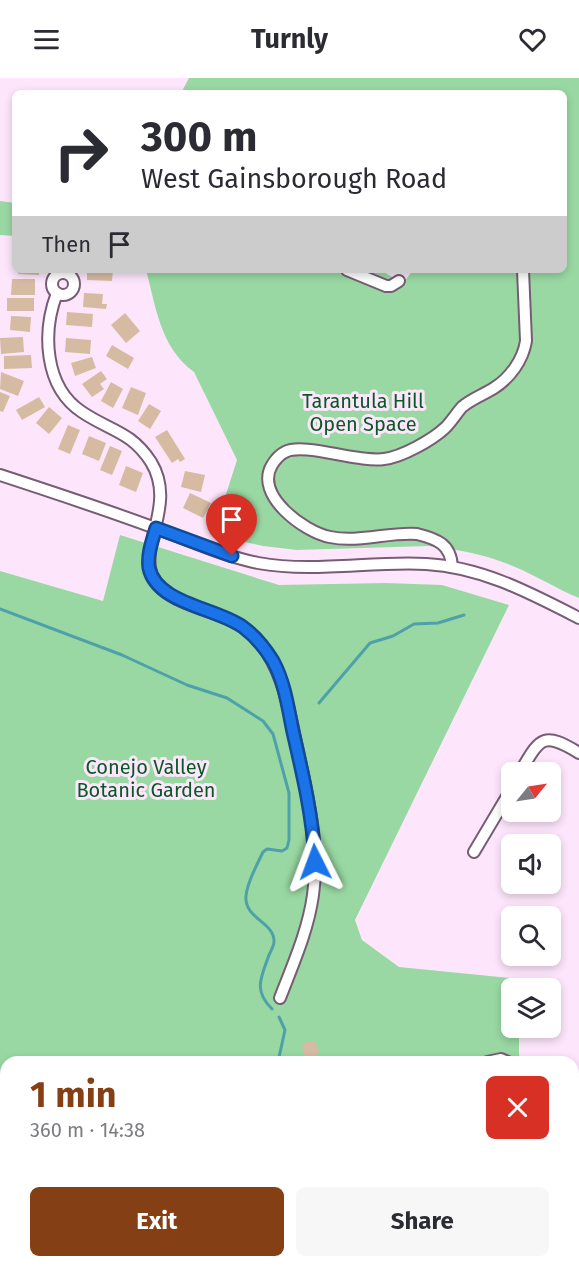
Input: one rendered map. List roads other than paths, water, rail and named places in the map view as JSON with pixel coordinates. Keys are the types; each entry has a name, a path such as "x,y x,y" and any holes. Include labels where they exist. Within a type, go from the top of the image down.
{"street":[{"path":"354,273 386,286 399,281"},
{"path":"452,567 450,552 442,543 417,534 342,538 329,537 312,530 285,511 276,500 269,487 270,467 277,458 291,450 303,449 376,460 395,457 434,437 463,407 508,377 525,350 523,273"},
{"path":"57,293 52,305 49,327 48,350 53,375 65,397 80,411 131,438 152,464 159,481 161,495 148,560 150,571 157,584 166,593 229,619 255,637 274,663 285,694 311,814 315,862 313,894 304,937 280,998"},
{"path":"0,475 232,556 283,566 403,564 452,567 487,575 512,585 579,618"},
{"path":"526,762 534,748 544,741 556,740 579,753"},
{"path":"474,852 501,807"}],"waterway":[{"path":"0,609 122,655 187,685 227,698 263,721 273,734 289,793 289,840 287,848 282,851 267,849 263,852 250,879 246,896 250,910 273,935 274,945 263,970 260,984 262,996 272,1009"},
{"path":"319,703 370,643 393,636 414,624 438,623 464,615"},
{"path":"279,1017 285,1030 279,1056"}],"park label":[{"name":"Tarantula Hill Open Space","path":"363,412"},
{"name":"Conejo Valley Botanic Garden","path":"146,778"}]}
